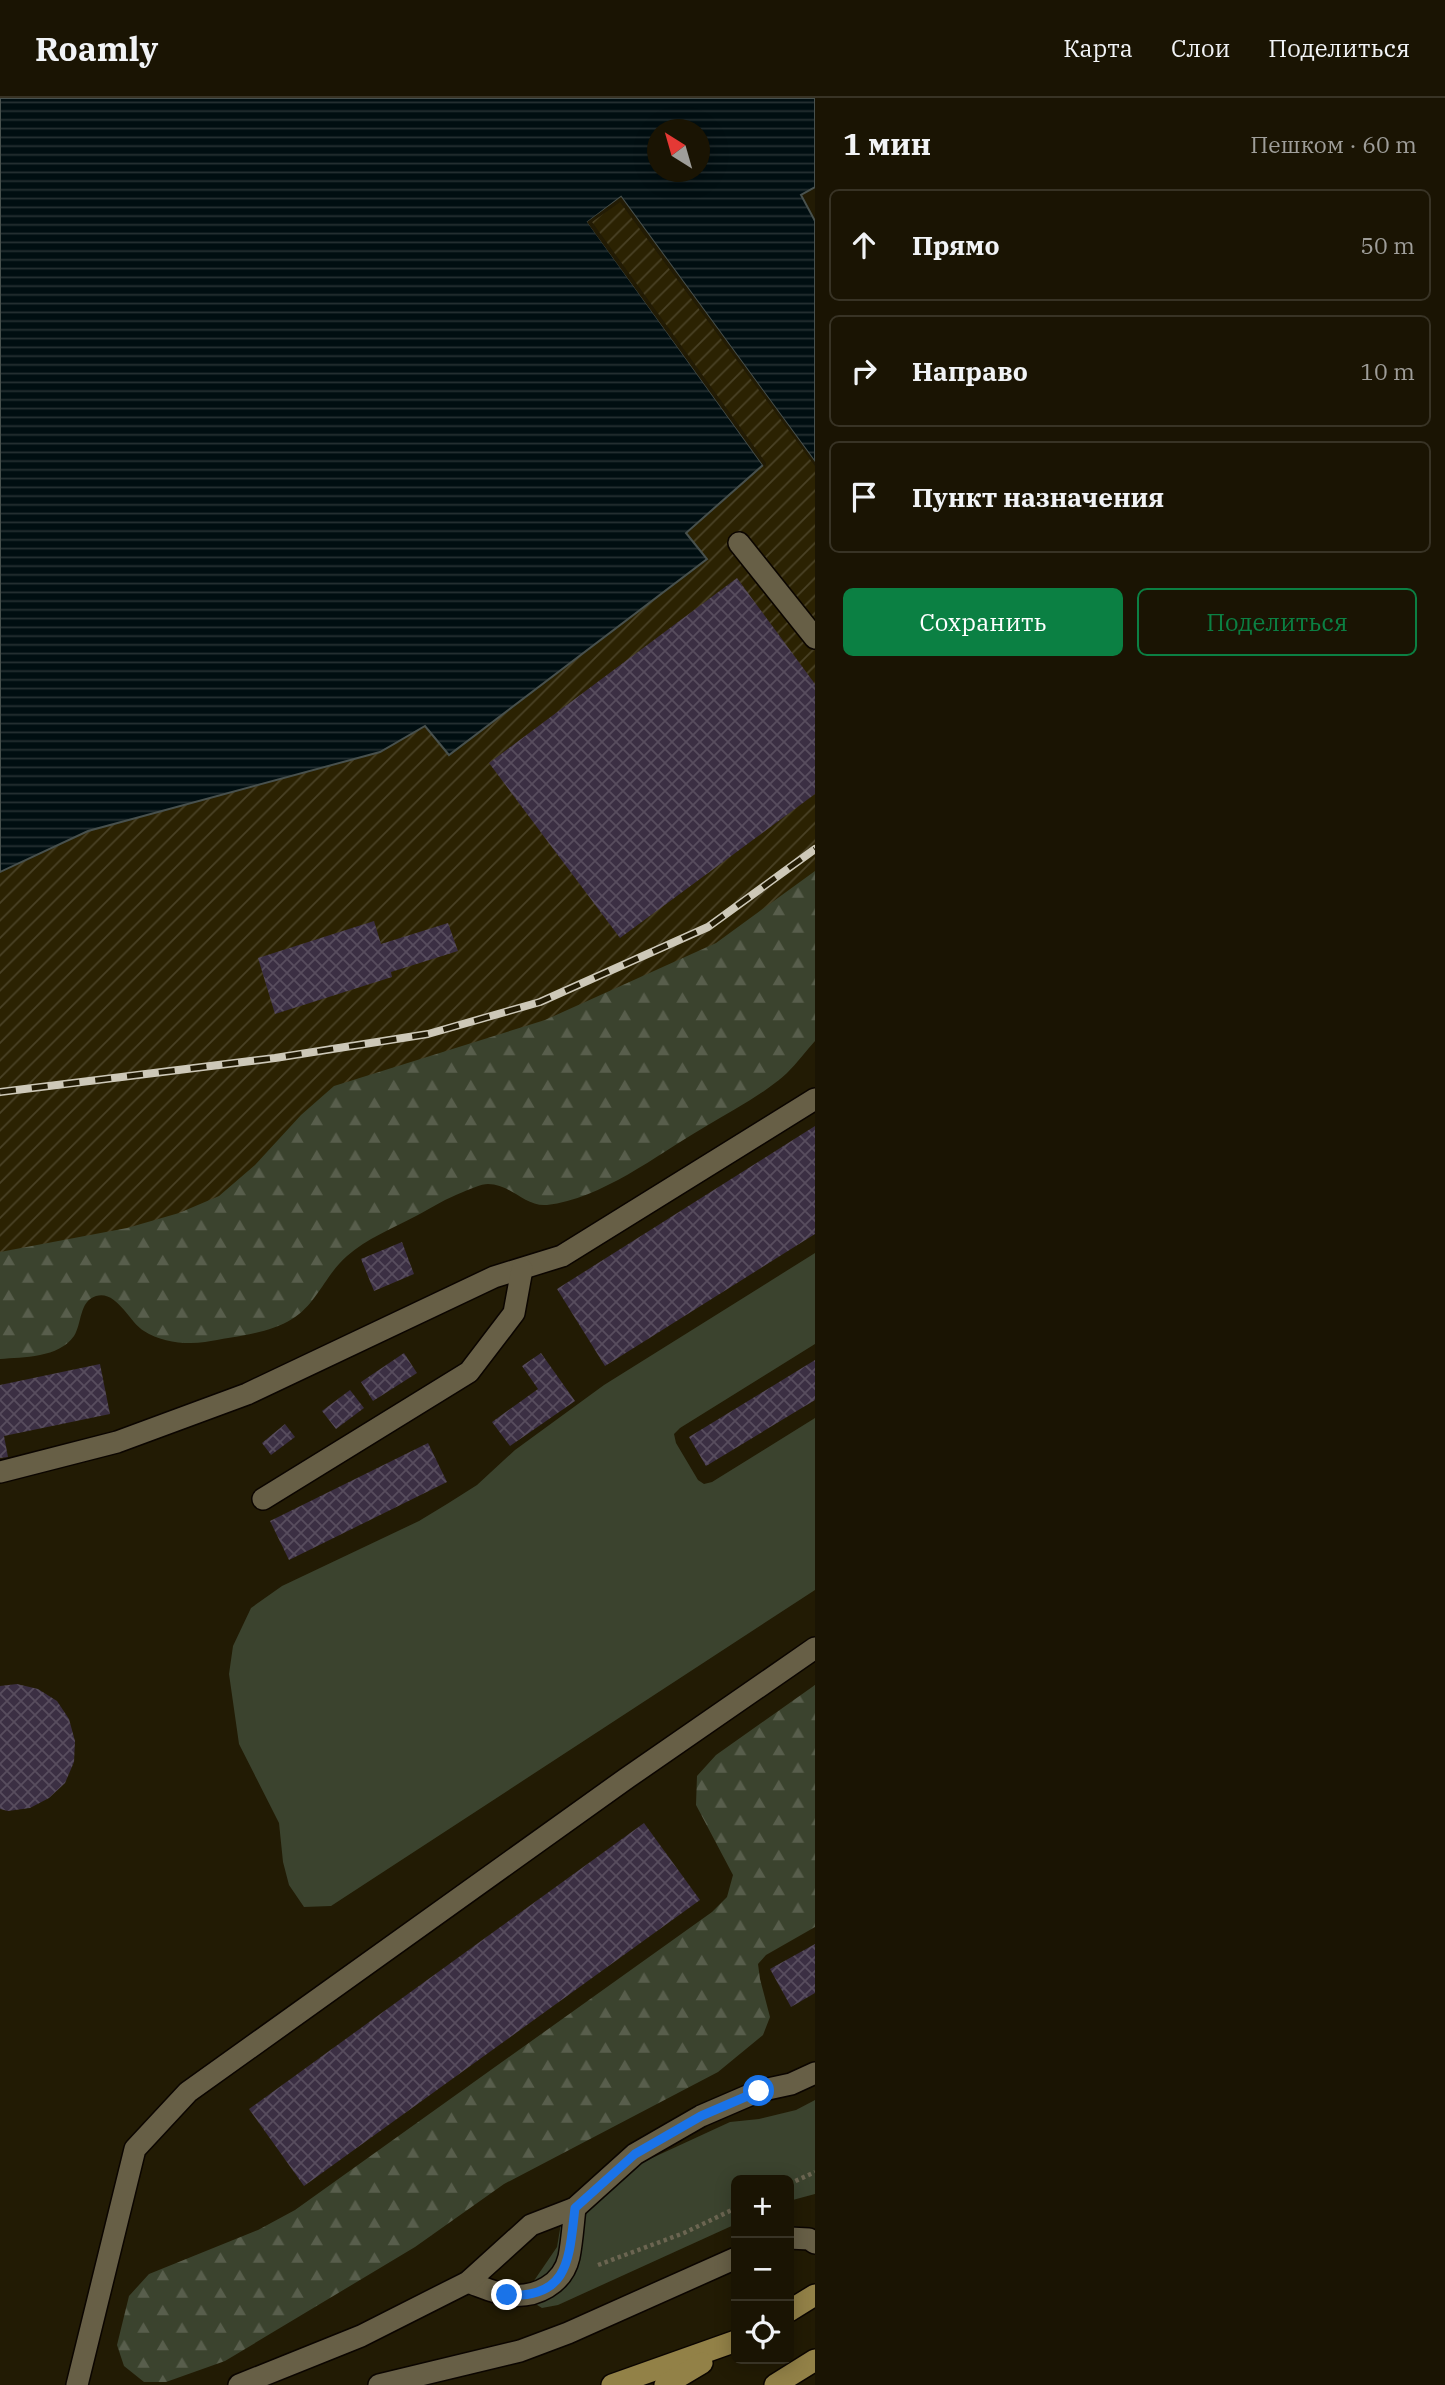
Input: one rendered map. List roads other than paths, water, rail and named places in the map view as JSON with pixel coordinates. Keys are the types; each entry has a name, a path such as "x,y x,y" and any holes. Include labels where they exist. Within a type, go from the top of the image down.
{"main road":[{"path":"794,2308 815,2295"},
{"path":"612,2385 731,2343"},
{"path":"665,2385 731,2344"},
{"path":"775,2385 815,2360"}],"street":[{"path":"739,543 815,638"},
{"path":"0,1472 117,1442 247,1394 494,1277 562,1256 815,1099"},
{"path":"263,1499 470,1372 514,1313 522,1269"},
{"path":"77,2385 135,2149 188,2092 627,1778 815,1648"},
{"path":"239,2385 361,2336 468,2282 531,2225 575,2208 635,2154 701,2116 759,2091 791,2084 815,2073"},
{"path":"468,2282 507,2295 523,2296 542,2291 558,2280 568,2260 575,2208"},
{"path":"794,2238 809,2239 815,2243"},
{"path":"379,2385 520,2351 568,2333 731,2260"}],"railway":[{"path":"0,1092 275,1058 428,1034 540,1002 708,927 815,849"}]}
